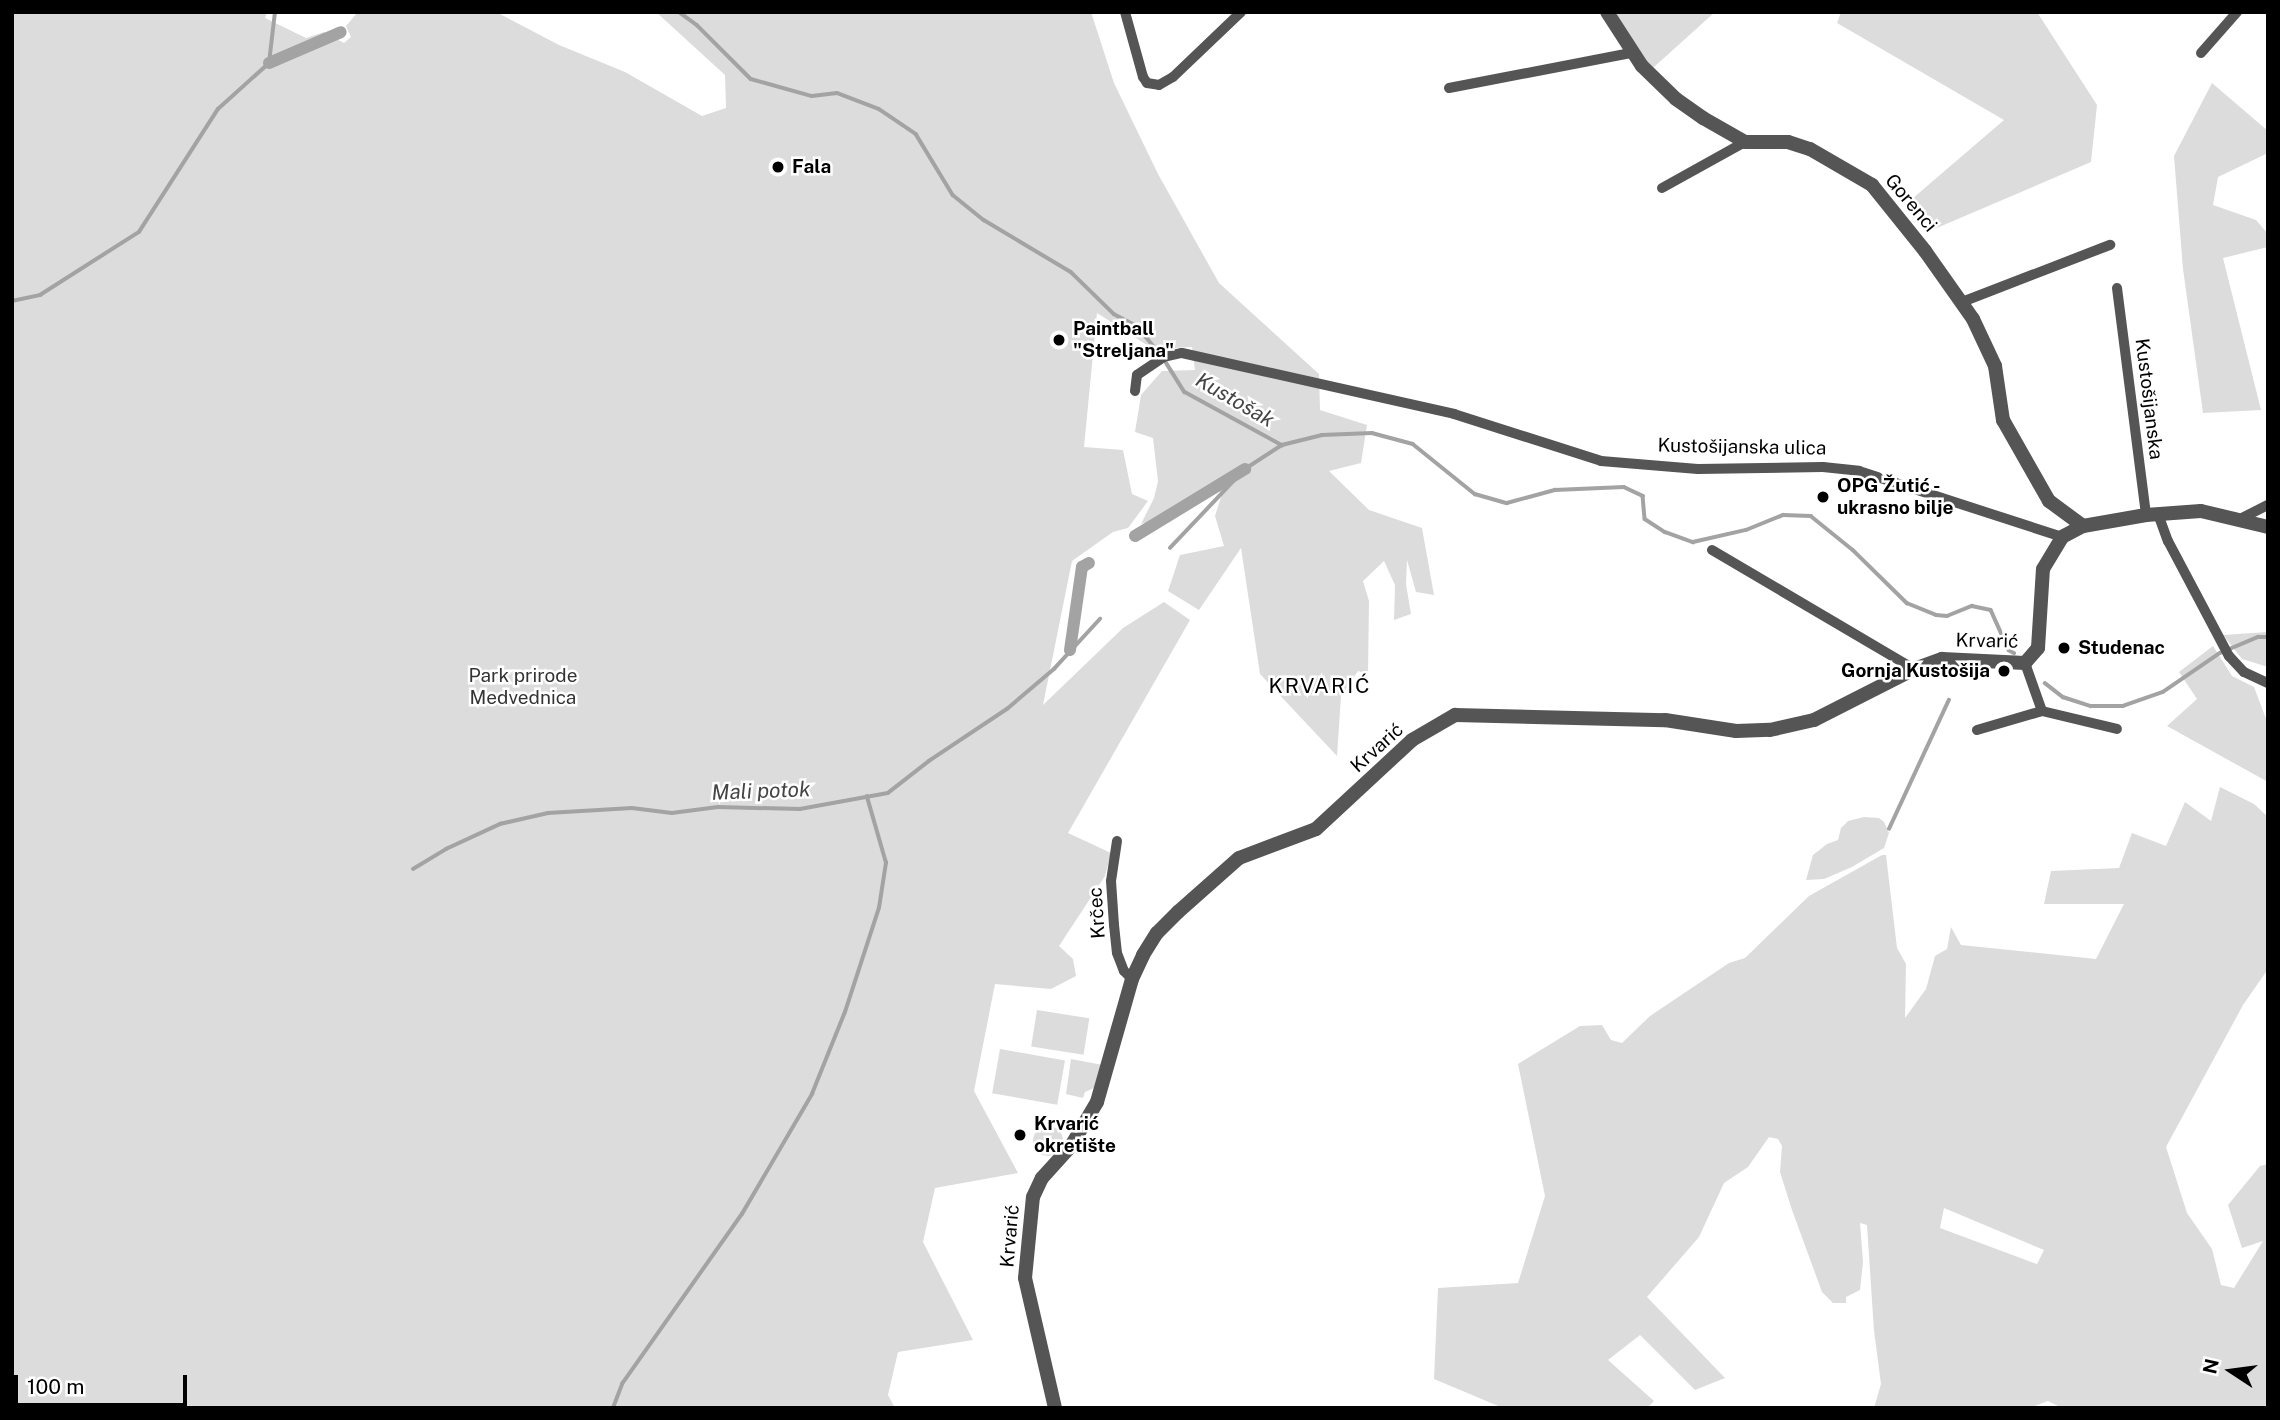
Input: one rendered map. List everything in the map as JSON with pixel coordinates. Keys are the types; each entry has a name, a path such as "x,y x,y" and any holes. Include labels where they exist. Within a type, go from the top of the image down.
{"street":[{"path":"1125,12 1143,77 1147,83 1159,85 1173,78 1241,12"},
{"name":"Gorenci","path":"1607,12 1631,53 1676,99 1745,142 1798,144 1844,166 1872,185 1962,302 1991,354 2003,420 2049,501 2083,526"},
{"path":"2201,52 2237,12"},
{"path":"1449,88 1631,53"},
{"path":"1662,188 1745,142"},
{"path":"1962,302 2110,245"},
{"name":"Kustošijanska","path":"2117,288 2152,514 2229,656 2244,672 2268,683"},
{"name":"Kustošijanska ulica","path":"1135,391 1137,375 1164,357 1182,353 1454,414 1601,461 1698,469 1822,467 1859,471 2062,537"},
{"path":"2240,519 2268,505"},
{"path":"2062,537 2083,526 2152,514 2201,511 2268,527"},
{"name":"Krvarić","path":"1053,1406 1026,1278 1033,1197 1042,1178 1071,1146 1097,1102 1132,979 1157,933 1239,858 1316,829 1412,740 1455,715 1665,720 1736,731 1770,730 1814,720 1914,669 1941,659 2025,663 2038,648 2043,569 2062,537"},
{"path":"1712,550 1914,669"},
{"path":"2025,663 2042,711"},
{"path":"1977,730 2042,711 2117,729"},
{"name":"Krčec","path":"1117,841 1111,881 1117,953 1124,971 1132,979"}],"green space":[{"name":"Park prirode Medvednica","path":"12,12 267,12 265,18 306,38 324,32 344,43 351,37 346,26 358,12 496,12 559,45 625,72 702,116 726,108 725,75 656,12 1091,12 1114,83 1158,174 1219,283 1319,374 1320,410 1367,425 1361,463 1329,471 1369,510 1422,528 1434,595 1416,592 1407,560 1406,584 1411,614 1394,620 1395,585 1384,561 1363,581 1369,601 1368,674 1358,671 1341,696 1337,756 1260,674 1241,548 1199,610 1168,591 1180,555 1224,546 1215,516 1222,494 1211,483 1152,521 1141,524 1154,498 1158,481 1153,438 1135,432 1141,395 1162,371 1195,370 1192,347 1153,349 1097,313 1084,447 1123,450 1132,494 1148,501 1128,528 1113,532 1072,561 1043,705 1123,628 1164,602 1190,620 1068,833 1111,853 1105,876 1059,946 1073,959 1076,976 1051,989 995,984 974,1091 1018,1173 935,1188 923,1242 973,1340 898,1352 888,1395 895,1408 12,1408"},
{"path":"1614,12 1715,12 1654,67 1648,67"},
{"path":"1841,12 2037,12 2097,105 2091,162 1925,233 1905,205 2004,120 1837,23"},
{"path":"2212,83 2268,131 2268,153 2218,177 2213,205 2256,220 2268,234 2268,247 2223,258 2261,410 2203,413 2183,269 2174,156"},
{"path":"2268,632 2268,667 2242,659 2223,635"},
{"path":"2213,646 2232,676 2254,687 2268,724 2268,782 2167,726 2197,699 2179,672"},
{"path":"2220,787 2254,804 2268,817 2268,969 2243,1005 2166,1147 2187,1213 2212,1249 2221,1285 2234,1288 2263,1241 2242,1248 2228,1205 2260,1166 2268,1164 2268,1408 2062,1408 2048,1401 2029,1408 1874,1408 1881,1384 1874,1331 1867,1225 1860,1223 1863,1262 1860,1290 1846,1297 1846,1303 1833,1303 1822,1292 1792,1210 1780,1172 1782,1146 1778,1139 1769,1137 1748,1167 1724,1183 1699,1237 1647,1297 1725,1378 1695,1390 1640,1335 1608,1360 1654,1401 1647,1408 1503,1408 1434,1379 1438,1288 1518,1283 1545,1196 1518,1064 1580,1026 1602,1025 1611,1040 1622,1043 1650,1016 1729,963 1745,958 1809,896 1882,855 1886,855 1897,948 1906,964 1905,1018 1926,989 1935,956 1947,949 1951,927 1961,945 2096,959 2124,904 2044,904 2051,871 2119,868 2132,833 2166,846 2185,802 2211,821","holes":["1944,1208 2044,1250 2037,1264 1940,1228"]},
{"path":"1864,817 1879,818 1884,822 1889,833 1884,848 1852,867 1824,879 1806,880 1813,855 1827,844 1838,840 1841,828 1848,821"},
{"path":"1037,1010 1089,1018 1084,1055 1031,1047"},
{"path":"1000,1049 1065,1060 1057,1105 992,1093"},
{"path":"1071,1059 1103,1065 1094,1088 1085,1092 1083,1098 1066,1094"},
{"path":"1048,1126 1059,1130 1063,1141 1059,1152 1048,1156 1037,1152 1033,1141 1037,1130"}],"waterway":[{"path":"12,301 40,295 139,232 218,109 269,63 275,12"},
{"name":"Kustošak","path":"679,12 697,25 751,79 812,96 837,93 879,109 916,134 953,195 984,220 1071,272 1114,314 1138,327 1164,359 1185,392 1282,445 1322,435 1372,433 1413,444 1475,494 1507,503 1555,490 1624,487 1643,496 1645,519 1665,532 1693,542 1746,530 1783,515 1811,516 1853,550 1907,603 1936,615 1947,616 1972,606 1991,610 2009,650 2014,653"},
{"path":"269,63 341,32"},
{"name":"Mali potok","path":"1170,548 1245,469 1282,445"},
{"path":"1135,536 1245,469"},
{"path":"1070,650 1082,567 1089,563"},
{"name":"Mali potok","path":"413,869 446,849 500,824 548,813 632,808 672,813 718,807 800,809 888,793 929,761 1007,709 1054,669 1100,619"},
{"name":"Kustošak","path":"2045,683 2063,697 2091,706 2123,706 2163,692 2220,653 2258,637 2268,637"},
{"path":"1889,829 1949,700"},
{"path":"613,1408 622,1384 742,1214 812,1094 845,1012 879,908 886,863 867,797"}],"place":[{"name":"Fala","path":"778,167"},
{"name":"Paintball \"Streljana\"","path":"1059,340"},
{"name":"OPG Žutić - ukrasno bilje","path":"1823,497"},
{"name":"Studenac","path":"2064,648"},
{"name":"Gornja Kustošija","path":"2004,671"},
{"name":"Krvarić okretište","path":"1020,1135"}],"district":[{"name":"KRVARIĆ","path":"1320,686"}]}
